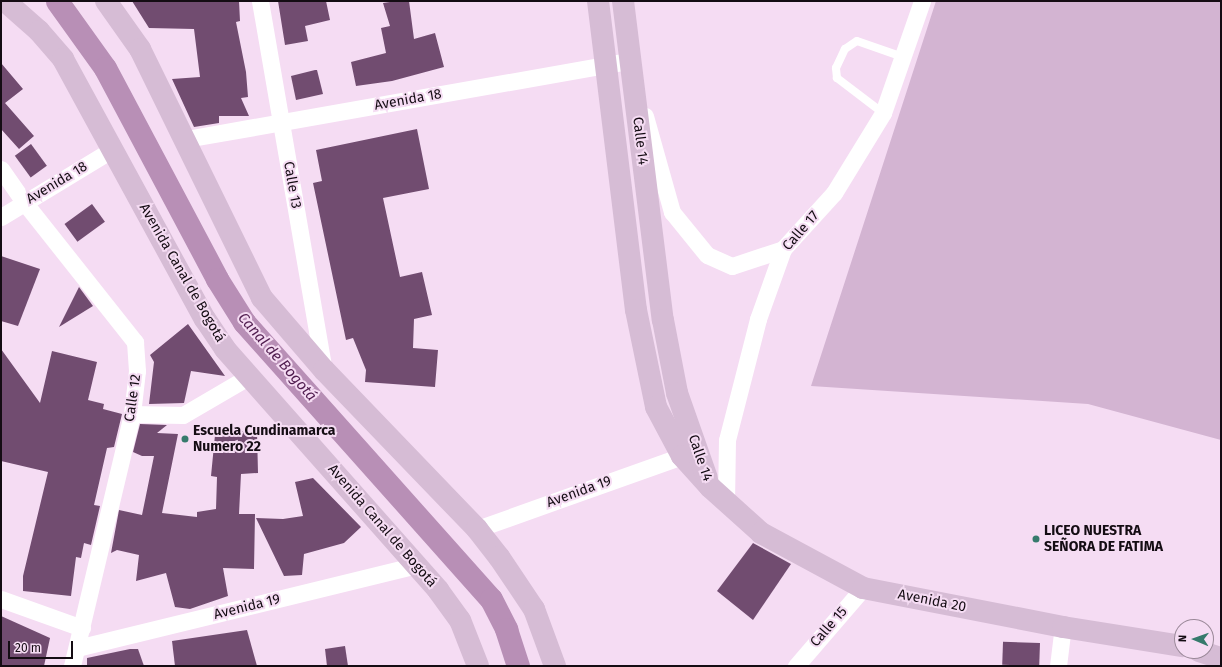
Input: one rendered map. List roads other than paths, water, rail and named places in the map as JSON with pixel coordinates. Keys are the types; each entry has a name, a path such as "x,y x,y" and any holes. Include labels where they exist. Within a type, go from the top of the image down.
{"main road":[{"name":"Avenida Canal de Bogotá","path":"6,1 39,31 63,59 205,319 248,377 417,565 460,620 478,666"},
{"path":"106,1 140,49 186,139 262,298 324,370 477,529 514,576 531,604 555,666"},
{"name":"Calle 14","path":"598,1 636,310 656,407 682,456 710,487"},
{"name":"Calle 14","path":"624,1 630,61 663,320 677,393 710,487"},
{"name":"Avenida 20","path":"710,487 761,533 863,588 1063,627 1174,645"}],"street":[{"name":"Calle 13","path":"260,1 324,370"},
{"name":"Calle 17","path":"726,503 727,440 758,319 783,249 834,194 883,114 922,1"},
{"name":"Avenida 18","path":"186,139 630,61"},
{"path":"630,61 672,212 707,255 732,266 783,249"},
{"name":"Avenida 18","path":"1,217 113,149"},
{"name":"Calle 12","path":"1,169 24,202 136,342 137,371 132,414 72,666"},
{"path":"132,414 183,415 248,377"},
{"name":"Avenida 19","path":"477,529 682,456"},
{"name":"Avenida 19","path":"77,648 417,565"},
{"name":"Calle 15","path":"796,666 863,588"},
{"path":"1,599 82,628"},
{"path":"1058,666 1063,627"}],"lane":[{"path":"883,114 837,78 836,68 844,49 857,41 903,57"}],"waterway":[{"name":"Canal de Bogotá","path":"57,1 105,68 217,279 244,322 491,599 506,629 518,666"}],"place":[{"name":"Escuela Cundinamarca Numero 22","path":"185,439"},
{"name":"LICEO NUESTRA SEÑORA DE FATIMA","path":"1036,539"}]}
